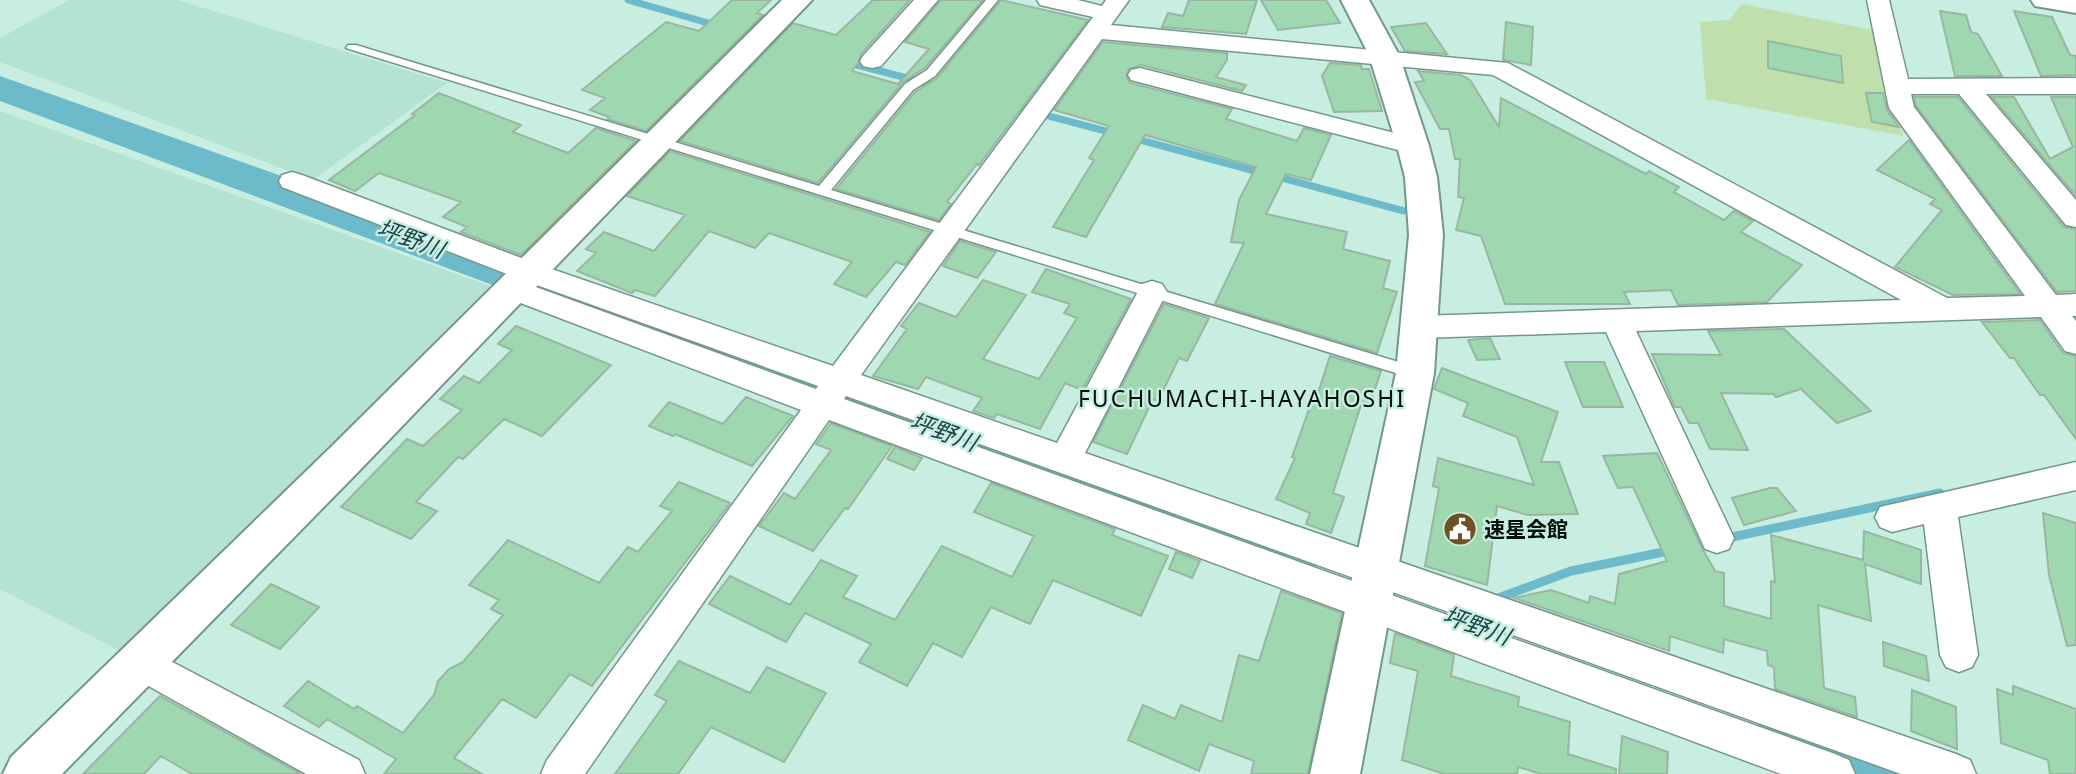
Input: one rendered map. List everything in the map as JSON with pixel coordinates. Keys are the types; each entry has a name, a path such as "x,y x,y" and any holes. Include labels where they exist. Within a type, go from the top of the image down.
{"street":[{"path":"28,774 798,0"},
{"path":"872,61 927,0"},
{"path":"1048,0 1107,15 1384,55 1499,68 1940,308"},
{"path":"1335,774 1415,373 1426,235 1421,177 1413,146 1384,55 1356,0"},
{"path":"1878,0 1902,108 2063,305 2076,343"},
{"path":"2045,0 2076,5"},
{"path":"561,774 831,393 1107,15"},
{"path":"1140,75 1413,146"},
{"path":"1898,86 2076,86"},
{"path":"1966,87 2076,218"},
{"path":"292,181 521,280 1371,587 1955,774"},
{"path":"1065,460 1152,292"},
{"path":"1419,327 2063,305"},
{"path":"1616,320 1717,538"},
{"path":"831,393 1065,460 1835,774"},
{"path":"1892,517 2076,476"},
{"path":"1939,506 1959,655"},
{"path":"140,662 345,774"}],"lane":[{"path":"821,191 909,87 931,73 992,0"},
{"path":"352,48 1415,373"}],"shaded area":[{"path":"69,0 178,0 447,83 313,180 0,62 0,38"},
{"path":"1742,4 1873,30 1886,104 1904,136 1706,99 1700,22 1729,20"},
{"path":"0,111 493,287 124,653 0,589"}],"building":[{"path":"732,0 771,0 757,13 763,15 646,131 607,119 609,117 590,110 605,98 582,90 666,22 699,31"},
{"path":"873,0 910,0 861,54 852,71 898,84 929,49 905,42 941,0 983,0 925,68 903,82 818,183 680,141 793,23 836,35"},
{"path":"1001,0 1088,20 979,165 977,164 947,202 951,204 939,220 836,189 915,92 937,78"},
{"path":"1189,0 1257,0 1246,34 1162,27 1168,13 1183,16"},
{"path":"1261,0 1326,0 1340,23 1278,30"},
{"path":"1940,11 1966,15 1971,32 1978,34 2002,76 1955,76"},
{"path":"2014,11 2052,17 2070,55 2076,56 2076,75 2041,76"},
{"path":"1506,22 1533,27 1531,65 1503,60"},
{"path":"1426,23 1447,54 1405,51 1391,27"},
{"path":"1768,41 1841,56 1843,83 1768,68"},
{"path":"1103,42 1227,53 1227,60 1216,77 1246,85 1242,91 1141,65 1129,69 1126,76 1130,83 1232,109 1226,119 1297,141 1304,128 1331,135 1311,180 1286,174 1266,214 1347,232 1343,249 1390,261 1383,288 1397,292 1377,353 1215,304 1244,243 1231,242 1239,200 1256,167 1145,135 1086,237 1053,227 1094,160 1089,158 1109,126 1054,110"},
{"path":"1330,63 1361,65 1362,69 1369,69 1382,111 1334,112 1322,76"},
{"path":"1418,71 1461,75 1470,80 1499,127 1501,98 1646,174 1649,171 1679,187 1674,192 1724,220 1734,211 1753,221 1741,232 1802,265 1767,302 1678,305 1671,290 1624,292 1630,304 1505,304 1481,236 1456,230 1464,198 1458,197 1460,159 1455,159 1449,129 1440,129 1415,82 1424,81"},
{"path":"439,93 521,125 513,132 568,153 596,128 636,141 521,255 461,232 467,227 443,217 461,202 379,173 355,191 329,180 415,115 412,114"},
{"path":"1866,93 1883,93 1887,110 1899,127 1872,122"},
{"path":"1914,97 1958,97 2064,227 2076,229 2076,291 2057,292 1916,106"},
{"path":"1992,97 2014,97 2050,159 2073,147 2051,97 2076,97 2076,196"},
{"path":"1909,140 2020,294 1953,295 1895,267 1942,210 1930,204 1935,199 1877,170"},
{"path":"670,151 930,232 905,265 896,262 866,297 834,284 852,262 769,233 755,248 709,231 655,296 635,290 632,293 577,271 596,253 586,249 604,232 654,251 685,215 627,196"},
{"path":"960,241 996,252 977,278 943,266"},
{"path":"1046,269 1131,299 1082,390 1065,383 1040,429 997,414 994,418 973,411 982,398 926,377 918,389 873,376 907,329 901,326 919,303 956,317 983,280 1026,295 983,359 1039,379 1077,318 1064,313 1070,304 1032,292"},
{"path":"1164,304 1209,318 1187,361 1179,358 1158,401 1153,399 1127,454 1093,442"},
{"path":"2040,320 2063,353 2076,356 2076,439 2044,395 2040,395 2014,358 2010,358 1982,322"},
{"path":"516,326 611,365 542,436 504,419 463,459 458,457 416,502 437,511 411,539 341,507 407,439 423,446 462,410 440,399 464,376 479,383 512,350 498,344"},
{"path":"1784,329 1871,411 1837,423 1801,389 1776,397 1773,394 1721,393 1748,450 1710,449 1698,423 1689,423 1681,407 1675,407 1652,354 1721,355 1708,331"},
{"path":"1490,338 1500,359 1477,360 1468,340"},
{"path":"1330,356 1381,371 1370,404 1362,402 1333,493 1344,497 1331,533 1306,524 1310,513 1276,499 1295,458 1292,457"},
{"path":"1565,362 1604,362 1623,407 1583,407"},
{"path":"1442,368 1558,412 1541,462 1559,462 1578,514 1528,515 1497,506 1487,585 1425,566 1439,488 1433,486 1438,458 1534,485 1517,437 1463,416 1468,403 1434,389"},
{"path":"746,397 793,416 752,466 649,426 669,402 723,424"},
{"path":"831,423 892,446 848,509 845,508 813,551 759,526 784,493 795,499 831,450 816,444"},
{"path":"895,447 922,458 914,470 887,459"},
{"path":"1657,453 1703,550 1715,571 1724,573 1724,606 1771,619 1771,581 1775,582 1771,535 1863,560 1864,531 1921,550 1921,584 1865,564 1871,621 1818,605 1824,688 1855,697 1857,717 1775,689 1774,667 1768,665 1767,651 1724,639 1723,653 1670,636 1669,651 1514,598 1551,590 1589,603 1590,596 1615,604 1619,574 1667,561 1633,487 1618,488 1603,456"},
{"path":"679,482 730,503 592,686 570,674 536,718 502,699 454,758 482,774 384,774 396,759 327,719 319,727 284,706 308,681 354,709 357,706 403,733 434,695 438,681 449,669 463,662 503,615 491,609 499,600 469,585 508,540 599,583 628,547 638,552 672,511 660,506"},
{"path":"991,483 1115,529 1112,535 1168,556 1141,616 1053,580 1030,624 991,607 962,657 933,643 907,686 859,662 871,644 805,613 786,642 709,604 730,576 790,605 821,560 857,576 843,597 895,620 942,546 1012,577 1034,536 974,512"},
{"path":"1777,488 1796,511 1744,525 1732,498"},
{"path":"2043,513 2076,523 2076,645 2067,646 2049,575"},
{"path":"1176,552 1200,561 1192,578 1169,569"},
{"path":"271,584 319,607 280,649 231,625"},
{"path":"1281,591 1342,613 1308,774 1251,774 1254,761 1209,744 1199,771 1128,740 1143,705 1175,719 1181,705 1222,722 1239,655 1259,661"},
{"path":"1395,633 1454,655 1451,676 1519,697 1518,706 1570,722 1568,754 1616,769 1616,774 1541,774 1518,767 1517,774 1444,774 1402,760 1418,671 1390,663"},
{"path":"1883,642 1926,656 1929,681 1884,666"},
{"path":"679,661 750,693 767,667 826,693 784,762 711,727 678,774 615,774 667,701 655,695"},
{"path":"2013,686 2076,709 2076,774 2050,774 2048,760 2001,743 1997,689 2013,695"},
{"path":"1912,690 1956,707 1957,749 1911,731"},
{"path":"160,696 301,774 192,774 161,756 144,774 83,774"},
{"path":"1622,736 1668,752 1667,774 1619,774"}],"waterway":[{"path":"628,0 715,25"},
{"path":"849,63 938,86"},
{"name":"坪野川","path":"0,88 1291,559"},
{"path":"1011,106 1113,133"},
{"path":"1133,138 1262,173"},
{"path":"1275,176 1404,211"},
{"path":"1723,539 1940,493"},
{"path":"1493,600 1571,571 1673,550"},
{"name":"坪野川","path":"1784,737 1888,774"}],"place":[{"name":"速星会館","path":"1460,529"}],"district":[{"name":"FUCHUMACHI-HAYAHOSHI","path":"1242,398"}]}
